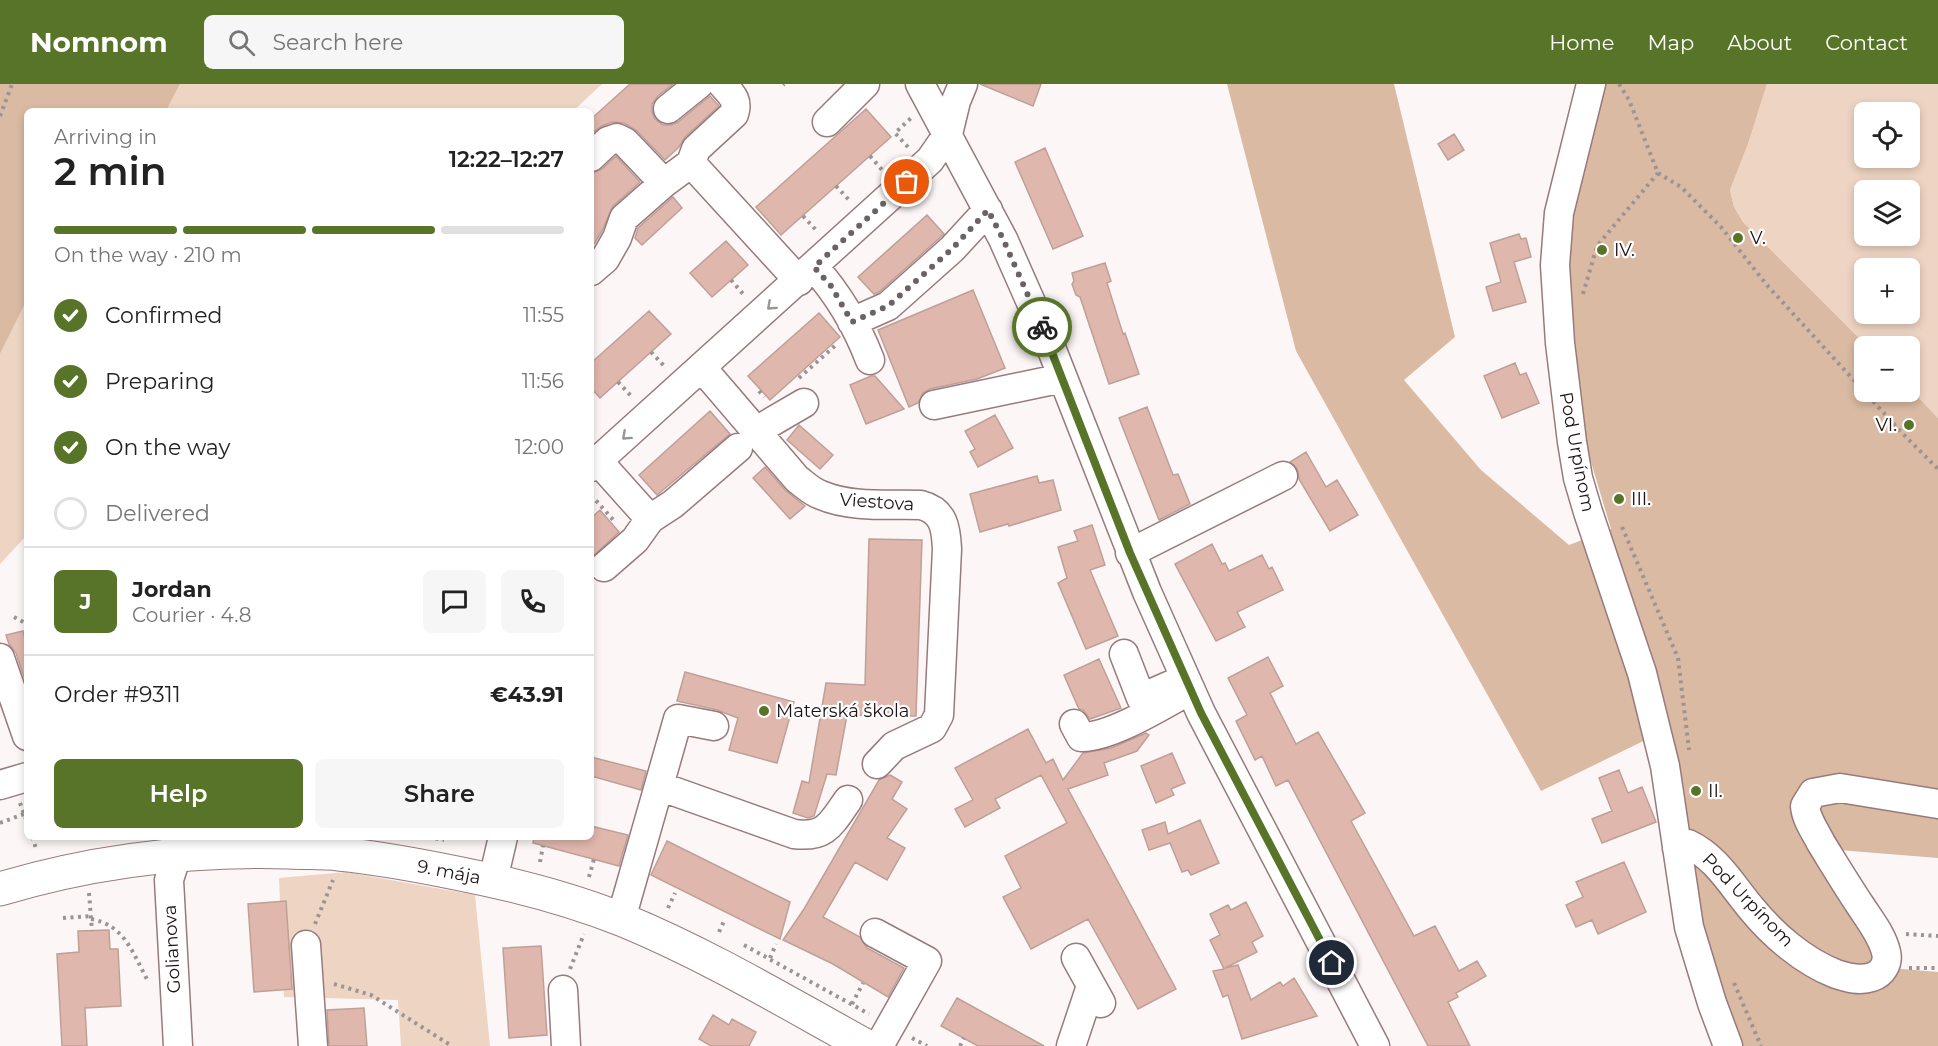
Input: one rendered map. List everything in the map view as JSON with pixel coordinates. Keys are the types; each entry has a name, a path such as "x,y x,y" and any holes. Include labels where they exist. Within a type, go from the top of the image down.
{"main road":[{"name":"9. mája","path":"0,889 184,845 239,851 337,854 409,864 493,880 556,897 621,919 715,963 866,1046"}],"street":[{"path":"668,109 699,84"},
{"path":"594,268 604,259 624,218 691,163 696,149 734,114 737,107 736,100 722,84"},
{"path":"826,122 865,84"},
{"path":"920,84 1003,239 1064,378 1130,553 1201,713 1376,1046"},
{"path":"650,519 595,464 930,160 948,134 956,101 963,84"},
{"name":"Pod Urpínom","path":"1591,84 1559,213 1555,283 1560,343 1578,478 1601,554 1642,672 1665,766 1689,927 1712,1003 1728,1046"},
{"path":"609,114 624,136 625,142"},
{"path":"594,154 608,141 617,138 625,142 664,183"},
{"path":"691,163 807,274 831,286 848,330 861,338 870,360"},
{"path":"848,330 888,306 952,249 988,210"},
{"name":"Viestova","path":"702,368 747,440 821,495 850,502 921,505 930,507 944,522 947,549 939,715 932,728 894,746 877,764"},
{"path":"934,405 1064,378"},
{"path":"604,567 635,540 650,519 673,504 800,392"},
{"path":"1130,553 1283,476"},
{"path":"1124,654 1141,698 1188,684"},
{"path":"0,658 24,727"},
{"path":"1074,724 1081,737 1093,738 1147,714 1188,684"},
{"path":"621,919 678,718 714,726"},
{"path":"0,785 24,778"},
{"path":"659,786 794,834 807,836 829,828 848,800"},
{"name":"Pod Urpínom","path":"1677,848 1688,844 1702,850 1752,910 1784,941 1820,967 1848,978 1872,977 1884,968 1887,960 1886,952 1877,932 1840,875 1808,819 1805,806 1813,793 1840,788 1938,804"},
{"path":"493,880 502,840"},
{"name":"Golianova","path":"178,1046 169,880 184,845"},
{"path":"875,933 927,962 879,1046"},
{"path":"306,945 313,1046"},
{"path":"1071,1046 1097,996 1076,958"},
{"path":"562,990 566,1046"}],"path":[{"path":"0,116 12,84"},
{"path":"1619,84 1629,100 1658,173 1682,187 1721,227 1766,285 1938,469"},
{"path":"912,117 895,133 914,154"},
{"path":"870,156 888,177"},
{"path":"1598,246 1658,173"},
{"path":"837,186 843,193"},
{"path":"803,216 810,223"},
{"path":"731,280 751,302"},
{"path":"800,392 848,330"},
{"path":"651,352 671,374"},
{"path":"618,382 638,404"},
{"path":"759,391 771,403"},
{"path":"14,616 24,622"},
{"path":"0,823 24,814"},
{"path":"33,840 37,851"},
{"path":"540,862 543,846"},
{"path":"589,877 594,859"},
{"path":"306,945 334,877"},
{"path":"668,908 675,893"},
{"path":"63,918 91,919 114,926 124,938 150,984"},
{"path":"91,919 92,931"},
{"path":"719,932 725,919"},
{"path":"562,990 585,931"},
{"path":"1905,934 1938,936"},
{"path":"770,958 776,944"},
{"path":"309,976 371,995 452,1046"},
{"path":"852,1004 863,983"},
{"path":"960,1046 964,1038"}],"shaded area":[{"path":"0,84 180,84 168,108 24,108 24,306 0,354"},
{"path":"180,84 602,84 576,108 168,108"},
{"path":"1227,84 1394,84 1455,337 1404,380 1481,470 1569,545 1611,529 1588,452 1574,354 1568,274 1570,213 1602,84 1767,84 1748,144 1730,190 1734,207 1743,222 1857,336 1854,336 1854,402 1920,402 1920,399 1938,418 1938,858 1814,848 1890,968 1938,972 1938,1046 1742,1046 1733,1028 1704,935 1668,729 1541,791 1296,351"},
{"path":"1767,84 1938,84 1938,418 1920,399 1920,336 1857,336 1743,222 1734,207 1730,190 1748,144"},
{"path":"24,306 24,538 0,564 0,354"},
{"path":"346,872 475,895 490,1046 401,1046 398,1000 284,997 279,878"}],"building":[{"path":"630,84 673,84 652,104 655,119 663,125 678,122 710,96 719,106 685,137 679,147 665,160 637,131 624,123 612,122 594,132 594,116"},
{"path":"980,84 1041,84 1033,106"},
{"path":"866,109 891,137 781,235 756,207"},
{"path":"1454,134 1464,150 1448,160 1438,144"},
{"path":"1045,148 1083,236 1053,249 1015,162"},
{"path":"616,156 640,182 613,206 594,244 594,172 602,169"},
{"path":"673,197 682,208 642,245 635,238 638,228"},
{"path":"927,215 944,234 874,294 858,277"},
{"path":"1519,234 1521,239 1526,238 1531,257 1514,262 1526,302 1493,311 1486,287 1501,282 1490,243"},
{"path":"726,241 748,265 712,297 690,273"},
{"path":"1105,263 1111,281 1107,283 1123,334 1125,333 1139,374 1109,384 1080,297 1076,295 1072,284 1074,281 1072,273"},
{"path":"973,290 1005,368 977,379 930,389 923,393 918,403 909,407 878,330"},
{"path":"649,311 671,334 600,398 594,391 594,360"},
{"path":"819,313 840,337 770,400 748,376"},
{"path":"1515,363 1520,375 1526,373 1539,403 1502,418 1484,376"},
{"path":"875,376 904,409 866,424 850,385"},
{"path":"1147,407 1173,475 1178,474 1190,504 1159,520 1119,418"},
{"path":"710,411 730,434 657,495 639,475"},
{"path":"995,415 1013,448 978,467 970,452 975,449 965,431"},
{"path":"799,425 833,455 820,469 787,440"},
{"path":"1306,452 1326,487 1337,480 1358,515 1330,531 1299,479 1297,468 1290,462"},
{"path":"765,467 785,490 805,506 790,519 753,478"},
{"path":"1037,476 1039,483 1053,480 1061,510 1009,526 1008,524 980,532 970,494"},
{"path":"600,510 619,532 594,555 594,515"},
{"path":"1092,525 1105,565 1090,570 1118,636 1086,649 1058,583 1067,578 1058,547 1078,541 1074,531"},
{"path":"869,539 922,540 916,716 847,715 836,775 827,774 814,816 808,818 793,813 802,781 809,783 826,683 865,685"},
{"path":"1212,544 1222,564 1225,563 1229,571 1262,555 1269,569 1272,567 1283,590 1237,612 1245,627 1216,641 1175,564"},
{"path":"23,631 24,677 16,653 6,635"},
{"path":"1268,657 1283,686 1270,693 1296,744 1318,732 1365,813 1351,821 1414,936 1435,926 1459,971 1477,961 1486,976 1456,993 1458,997 1448,1002 1470,1046 1428,1046 1288,780 1276,786 1262,756 1255,760 1236,721 1247,715 1228,678"},
{"path":"1099,659 1121,708 1090,719 1083,710 1079,709 1064,675"},
{"path":"685,672 794,702 777,763 729,750 738,718 717,710 677,701"},
{"path":"1028,729 1046,763 1053,759 1063,780 1083,753 1111,748 1146,733 1149,735 1137,751 1104,763 1108,775 1068,789 1176,989 1138,1009 1088,919 1031,949 1003,897 1021,888 1005,856 1067,823 1041,775 995,799 1000,808 965,827 955,809 973,800 955,768"},
{"path":"1172,753 1185,783 1171,789 1174,795 1156,803 1141,766"},
{"path":"594,758 646,771 641,790 594,777"},
{"path":"1619,770 1628,793 1642,787 1656,822 1602,843 1592,819 1612,811 1599,778"},
{"path":"890,775 902,782 892,799 907,809 887,838 905,848 887,880 855,862 823,917 860,937 867,948 904,968 888,997 833,964 783,940 804,909 879,780"},
{"path":"1200,820 1219,863 1191,875 1188,870 1182,872 1170,843 1149,850 1142,830 1165,822 1168,834"},
{"path":"594,827 628,835 619,866 533,843 534,840 594,840"},
{"path":"667,841 790,902 780,939 651,875"},
{"path":"1624,862 1646,912 1598,934 1592,920 1576,927 1566,905 1583,897 1576,882"},
{"path":"286,901 292,989 254,992 248,904"},
{"path":"1246,902 1263,936 1252,942 1257,952 1225,968 1238,965 1251,1000 1280,982 1283,986 1294,978 1317,1016 1242,1039 1228,995 1223,997 1213,971 1224,969 1210,940 1220,935 1210,914 1228,905 1231,910"},
{"path":"109,930 110,949 118,949 121,1006 85,1008 87,1046 62,1046 57,954 79,952 78,931"},
{"path":"541,946 547,1035 509,1038 503,948"},
{"path":"957,998 1044,1046 978,1046 941,1026"},
{"path":"364,1008 367,1046 329,1046 327,1010"},
{"path":"713,1015 729,1025 732,1019 756,1032 749,1046 711,1046 699,1039"}],"way so far":[{"path":"907,182 814,267 831,286 852,322 888,306 952,249 988,210 1042,327"}],"place":[{"name":"V.","path":"1738,238"},
{"name":"IV.","path":"1602,250"},
{"name":"VI.","path":"1909,425"},
{"name":"III.","path":"1619,499"},
{"name":"Materská škola","path":"764,711"},
{"name":"II.","path":"1696,791"}],"route":[{"path":"1042,327 1064,378 1130,553 1201,713 1332,963"}]}
